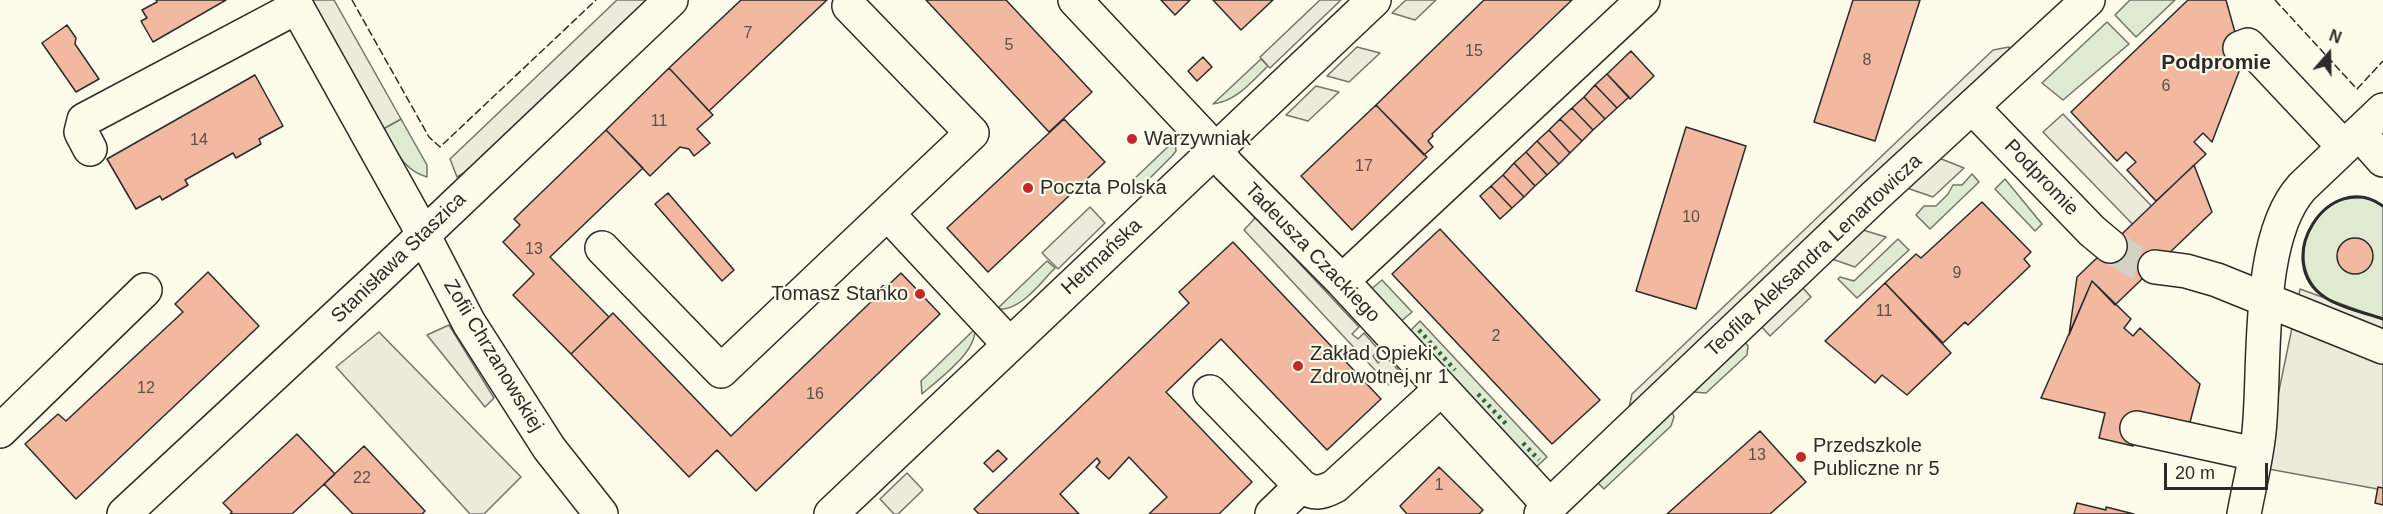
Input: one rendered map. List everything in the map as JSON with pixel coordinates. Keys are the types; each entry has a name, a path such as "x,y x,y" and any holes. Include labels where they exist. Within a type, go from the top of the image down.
{"street":[{"name":"Stanisława Staszica","path":"124,514 671,0"},
{"name":"Tadeusza Czackiego","path":"1075,0 1216,150 1228,166 1342,281 1441,389 1546,510"},
{"name":"Hetmańska","path":"831,514 1374,0"},
{"path":"1342,281 1643,0"},
{"name":"Teofila Aleksandra Lenartowicza","path":"1546,510 1875,196 2088,0"},
{"name":"Zofii Chrzanowskiej","path":"295,3 423,234 469,323 549,448 601,514"},
{"path":"90,149 81,132 84,120 295,3"},
{"path":"602,248 721,371 972,133 849,6"},
{"path":"2240,48 2248,45 2352,140 2383,160"},
{"name":"Podpromie","path":"1973,108 2092,231 2110,246"},
{"path":"2244,514 2259,433 2266,300 2276,236 2289,205 2302,187 2383,110"},
{"path":"888,214 1009,344"},
{"path":"2155,267 2186,271 2217,280 2383,347"},
{"path":"0,431 145,290"},
{"path":"1210,392 1301,486 1309,491 1321,493 1335,486 1441,389"},
{"path":"2137,428 2255,454"},
{"path":"1272,514 1301,486"}],"green space":[{"path":"2130,0 2175,0 2136,37 2115,15"},
{"path":"2107,22 2129,44 2063,100 2042,83"},
{"path":"1261,59 1268,66 1249,84 1229,99 1213,104"},
{"path":"401,119 427,165 427,177 406,164 383,129"},
{"path":"1175,140 1176,151 1141,187 1133,180"},
{"path":"1972,174 1979,182 1930,229 1916,215 1924,206 1936,206 1953,185 1962,185"},
{"path":"2005,179 2042,224 2035,231 1995,189"},
{"path":"2365,197 2383,206 2383,319 2326,298 2315,288 2304,263 2307,236 2313,223 2322,213 2340,201"},
{"path":"1898,239 1909,250 1857,298 1838,279 1840,277 1854,281"},
{"path":"1047,261 1055,268 1029,295 1014,306 997,309"},
{"path":"1382,280 1412,312 1399,323 1369,291"},
{"path":"1420,321 1547,457 1535,468 1408,333"},
{"path":"975,329 970,347 963,356 922,394 921,381"},
{"path":"1745,342 1748,346 1747,355 1706,393 1693,392"},
{"path":"1672,411 1674,417 1671,426 1604,489 1597,482"}],"shaded area":[{"path":"311,0 334,0 401,119 383,129"},
{"path":"617,0 648,0 467,171 457,177 450,159"},
{"path":"1320,0 1341,0 1270,68 1260,57"},
{"path":"1406,0 1436,0 1415,20 1392,13"},
{"path":"1357,47 1380,53 1349,82 1327,76"},
{"path":"2009,47 2010,51 1629,408 1632,394 1993,50"},
{"path":"1316,86 1339,92 1308,121 1286,115"},
{"path":"2063,114 2165,220 2146,238 2043,132"},
{"path":"1939,158 1964,168 1933,197 1907,188"},
{"path":"1090,207 1105,223 1058,269 1042,253"},
{"path":"1256,217 1359,327 1352,334 1358,339 1364,333 1379,350 1373,356 1378,363 1386,357 1401,373 1389,385 1244,230"},
{"path":"1863,230 1886,237 1855,267 1832,259"},
{"path":"1802,287 1811,297 1770,336 1761,326"},
{"path":"2300,289 2383,319 2383,490 2263,468"},
{"path":"449,325 494,398 485,407 427,335"},
{"path":"379,332 521,477 484,514 470,514 336,367"},
{"path":"907,473 923,490 898,514 894,514 880,499"}],"building":[{"path":"156,0 226,0 153,42 141,21 147,18 142,10 157,2"},
{"path":"741,0 827,0 709,111 669,68"},
{"path":"926,0 1006,0 1092,92 1049,132"},
{"path":"1161,0 1190,0 1175,15"},
{"path":"1213,0 1273,0 1241,30"},
{"path":"1484,0 1572,0 1432,134 1433,136 1428,141 1433,147 1424,155 1376,105"},
{"path":"1853,0 1920,0 1875,141 1814,122"},
{"path":"2188,0 2226,0 2243,61 2212,142 2203,133 2194,142 2206,154 2156,201 2127,170 2136,162 2126,152 2117,161 2071,112"},
{"path":"67,25 76,38 75,44 99,79 76,92 42,43"},
{"path":"1631,51 1654,76 1630,99 1607,74"},
{"path":"1203,57 1212,67 1197,81 1188,71"},
{"path":"669,68 713,115 697,129 710,143 694,156 689,149 680,147 650,176 606,130"},
{"path":"1607,74 1629,97 1617,108 1595,85"},
{"path":"255,75 283,126 259,139 261,144 236,158 233,153 185,180 188,185 162,200 160,196 136,209 107,159"},
{"path":"1595,85 1617,108 1605,119 1584,97"},
{"path":"1584,97 1605,119 1593,130 1572,108"},
{"path":"1376,105 1427,157 1352,230 1301,176"},
{"path":"1572,108 1593,130 1582,141 1560,119"},
{"path":"1064,119 1105,162 988,272 947,228"},
{"path":"1560,119 1582,141 1570,153 1549,130"},
{"path":"1686,127 1746,146 1696,309 1636,291"},
{"path":"606,130 643,168 550,257 609,317 571,354 513,295 534,274 503,242 520,225 514,219"},
{"path":"1549,130 1570,153 1559,164 1537,141"},
{"path":"1537,141 1559,164 1547,175 1526,152"},
{"path":"1526,152 1547,175 1535,186 1514,163"},
{"path":"1514,163 1535,186 1524,197 1503,175"},
{"path":"2194,165 2212,212 2115,305 2092,281 2069,335 2077,277"},
{"path":"1503,175 1524,197 1512,208 1491,186"},
{"path":"1491,186 1512,208 1500,219 1480,196"},
{"path":"668,193 734,270 722,281 655,204"},
{"path":"1982,202 2031,252 2024,259 2030,266 1968,325 1965,322 1943,343 1885,283 1916,254 1921,258"},
{"path":"1440,229 1600,400 1552,444 1392,274"},
{"path":"2355,238 2368,243 2373,256 2368,269 2355,274 2342,269 2337,256 2342,243"},
{"name":"Zakład Opieki Zdrowotnej nr 1","path":"1233,242 1381,399 1327,450 1221,339 1166,392 1252,482 1219,514 1149,514 1167,497 1129,457 1109,479 1096,467 1100,462 1097,458 1060,494 1079,514 979,514 974,509 1189,303 1179,292"},
{"path":"208,272 259,326 76,499 25,444 58,414 66,421 183,312 175,304"},
{"path":"901,273 940,314 756,491 717,450 689,477 571,354 613,313 731,436"},
{"path":"2092,281 2131,319 2124,328 2133,336 2140,328 2200,384 2189,426 2140,415 2133,446 2099,438 2105,413 2041,398"},
{"path":"1885,283 1951,353 1907,395 1882,375 1875,383 1825,341"},
{"name":"Przedszkole Publiczne nr 5","path":"1760,431 1806,482 1770,514 1667,514"},
{"path":"297,434 335,474 292,514 230,514 232,512 223,503"},
{"path":"364,446 425,511 422,514 353,514 324,484"},
{"path":"998,450 1007,459 993,472 984,463"},
{"path":"1439,467 1483,510 1479,514 1407,514 1400,506"},
{"path":"2378,487 2383,488 2383,505 2375,503"},
{"path":"2077,503 2106,510 2106,507 2134,514 2074,514"}],"tunnel":[{"path":"2110,246 2134,261 2155,267"}],"hedge":[{"path":"1419,330 1455,370"},
{"path":"1478,394 1507,425"},
{"path":"1523,443 1539,460"}],"fence":[{"path":"352,0 429,137 440,147 596,0"},
{"path":"2275,0 2357,89 2383,61"}],"wall":[{"path":"2383,206 2363,197 2343,199 2326,208 2313,224 2305,243 2303,263 2310,282 2326,298 2383,319"}],"place":[{"name":"Warzywniak","path":"1132,139"},
{"name":"Poczta Polska","path":"1028,188"},
{"name":"Tomasz Stańko","path":"920,294"},
{"name":"Zakład Opieki Zdrowotnej nr 1","path":"1298,366"},
{"name":"Przedszkole Publiczne nr 5","path":"1801,457"}],"district":[{"name":"Podpromie","path":"2216,63"}]}
